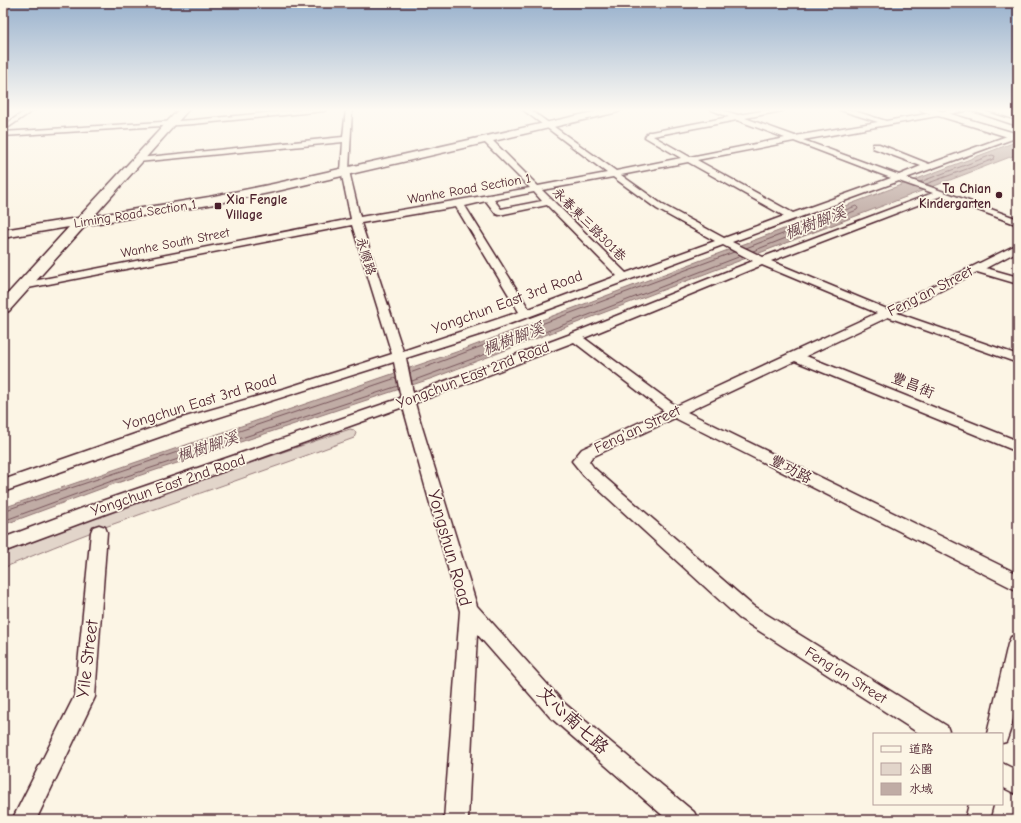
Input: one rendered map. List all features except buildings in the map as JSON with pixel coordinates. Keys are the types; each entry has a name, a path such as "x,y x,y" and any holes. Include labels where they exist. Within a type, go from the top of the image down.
{"street":[{"path":"3,289 137,147"},
{"path":"3,308 149,147"},
{"path":"138,160 263,147"},
{"name":"永順路","path":"346,147 345,171 356,221 392,339 399,357 408,400"},
{"name":"Liming Road Section 1","path":"3,234 216,199 273,188 449,147"},
{"name":"永春東三路301巷","path":"494,147 626,278"},
{"path":"579,147 660,206 695,227 760,260 887,313 1018,359"},
{"path":"667,147 793,217"},
{"name":"Wanhe Road Section 1","path":"356,221 459,204 750,147"},
{"path":"816,147 1018,222"},
{"path":"880,147 930,167"},
{"name":"Yongchun East 3rd Road","path":"3,486 180,424 399,357 526,314 626,278 728,244 793,217 902,180 930,167 983,147"},
{"name":"Yongchun East 2nd Road","path":"3,545 102,508 376,412 575,337 760,260 934,192"},
{"path":"488,198 499,212 549,202"},
{"path":"459,204 526,314"},
{"name":"Wanhe South Street","path":"23,286 356,221"},
{"name":"Feng'an Street","path":"937,733 746,612 589,472 580,461 587,453 887,313 1018,247"},
{"path":"976,268 1018,281"},
{"name":"豐功路","path":"575,337 675,412 1018,583"},
{"name":"豐昌街","path":"795,356 1018,447"},
{"name":"Yongshun Road","path":"408,400 469,611 456,820"},
{"name":"Yile Street","path":"24,820 85,697 99,532"},
{"name":"文心南七路","path":"469,611 557,710 686,820"},
{"path":"998,733 1018,644"},
{"path":"1003,775 1018,784"},
{"path":"977,820 981,805"}],"green space":[{"path":"350,429 354,430 356,433 354,438 105,527 3,568 3,553 134,503"}],"water":[{"name":"楓樹腳溪","path":"1001,147 1018,147 1018,154 433,378 111,485 3,525 3,508 462,350"}],"place":[{"name":"Ta Chian Kindergarten","path":"999,195"},
{"name":"Xia Fengle Village","path":"218,206"}]}
